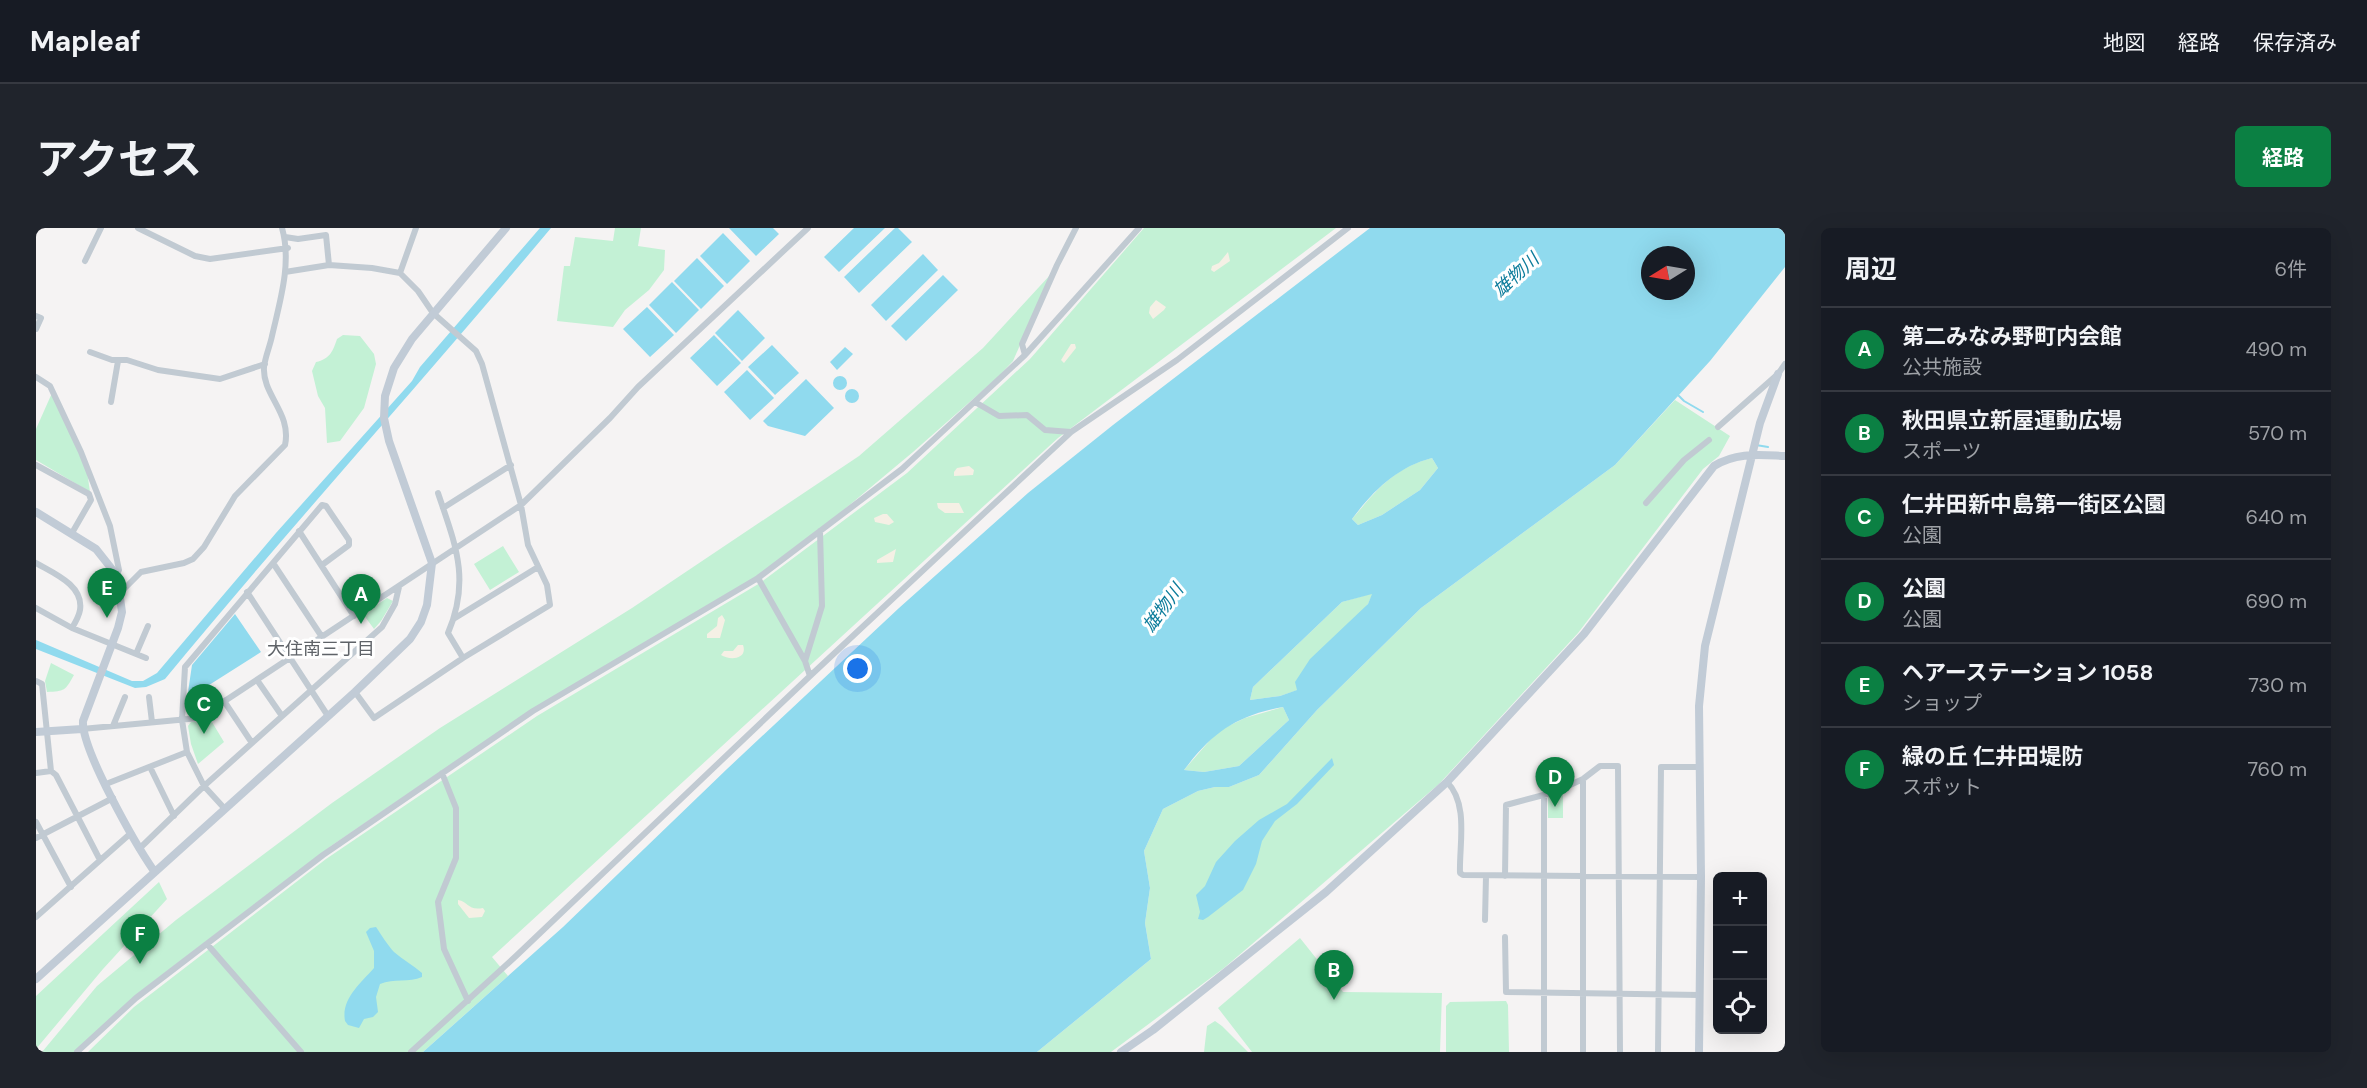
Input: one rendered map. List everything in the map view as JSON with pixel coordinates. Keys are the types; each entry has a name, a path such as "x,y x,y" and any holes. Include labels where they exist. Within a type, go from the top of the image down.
{"street":[{"path":"85,261 101,228"},
{"path":"138,228 195,256 210,259 288,248"},
{"path":"120,593 141,572 193,559 204,548 236,496 285,445 287,436 284,418 265,376 265,364 288,248 282,228"},
{"path":"400,273 416,228"},
{"path":"36,979 355,692 410,639 421,622 427,605 432,563 389,441 384,418 385,396 393,368 412,339 506,228"},
{"path":"36,732 199,718 322,638 521,505 610,418 638,387 808,228"},
{"path":"1025,355 1022,344 1076,228"},
{"path":"77,1052 136,998 323,855 533,711 758,578 902,469 1025,355 1139,228"},
{"path":"411,1052 468,1001 1071,432 1177,360 1348,228"},
{"path":"285,237 298,239 326,235 329,265"},
{"path":"285,272 329,265 372,268 400,273 418,291 433,313 476,351 482,364 521,505 528,545 547,585 550,605 463,658 374,718 355,692"},
{"path":"36,316 41,318 36,329"},
{"path":"90,352 158,370 220,379 265,364"},
{"path":"111,402 118,361"},
{"path":"1699,1052 1701,878 1699,706 1705,646 1753,448 1767,400 1785,364"},
{"path":"1718,427 1778,374"},
{"path":"36,378 50,386 98,494 110,526 119,570 116,576"},
{"path":"975,402 999,416 1027,415 1045,430 1071,432"},
{"path":"1646,503 1684,460 1708,440"},
{"path":"1121,1052 1153,1030 1326,892 1447,782 1584,634 1714,466 1753,448 1785,456"},
{"path":"36,465 88,494 91,500 72,533"},
{"path":"442,508 510,465"},
{"path":"438,493 456,547 461,583 455,618 448,633 463,658"},
{"path":"90,498 98,494"},
{"path":"225,809 204,786 187,752 182,720 185,667 322,505 326,506 349,540 349,545 322,565"},
{"path":"36,512 96,549 116,576 122,612 82,729 113,798 139,849 154,871"},
{"path":"299,531 354,616"},
{"path":"805,662 822,606 820,531"},
{"path":"36,563 71,584 78,595 80,609 72,628"},
{"path":"273,563 322,638"},
{"path":"455,618 538,567"},
{"path":"758,578 805,662 810,676"},
{"path":"139,849 204,786 382,627 395,604 399,587"},
{"path":"247,592 328,716"},
{"path":"36,608 72,628 146,658"},
{"path":"136,654 148,626"},
{"path":"257,680 282,716"},
{"path":"36,681 42,684 51,771 56,775 100,860"},
{"path":"113,726 125,697"},
{"path":"149,697 152,722"},
{"path":"224,701 252,743"},
{"path":"36,707 45,706"},
{"path":"106,784 187,752"},
{"path":"1505,876 1506,805 1544,795 1583,779 1600,766 1618,766 1620,1052"},
{"path":"150,767 174,816"},
{"path":"1658,1052 1661,767 1700,768"},
{"path":"36,773 51,771"},
{"path":"442,773 456,808 456,858 438,902 444,949 468,1001"},
{"path":"1583,779 1583,1052"},
{"path":"1447,782 1453,789 1460,811 1460,873 1465,876 1701,878"},
{"path":"1544,795 1544,1052"},
{"path":"39,836 113,798"},
{"path":"36,822 39,836 71,887"},
{"path":"36,906 38,915 131,833"},
{"path":"1485,920 1486,876"},
{"path":"1505,937 1506,992 1700,995"},
{"path":"207,944 302,1052"}],"green space":[{"path":"615,228 641,228 638,246 665,250 664,270 649,290 625,310 613,327 557,321 564,266 570,266 575,237 613,241"},
{"path":"1144,228 1336,228 1058,438 492,957 508,976 423,1052 88,1052 134,1007 326,859 537,716 760,583 907,473 1030,359"},
{"path":"1051,274 1013,361 913,452 840,513 757,576 531,710 331,846 137,994 75,1052 42,1052 97,986 176,920 332,803 440,728 632,608 859,456 983,348"},
{"path":"343,335 360,336 374,354 376,364 364,408 340,441 327,443 325,408 318,396 312,371 316,362 328,357 337,339"},
{"path":"52,393 87,471 90,492 36,460 36,429"},
{"path":"1675,400 1730,436 1719,456 1703,469 1578,633 1439,784 1224,968 1111,1052 1037,1052 1151,959 1145,923 1150,888 1144,851 1163,809 1198,791 1229,787 1259,775 1317,710 1421,608 1615,465"},
{"path":"1432,458 1438,468 1420,490 1382,515 1358,525 1352,519 1396,474 1418,462"},
{"path":"503,546 519,572 490,590 474,564"},
{"path":"1373,593 1368,604 1298,690 1280,696 1250,700 1253,687 1342,602"},
{"path":"387,598 393,601 374,629 363,614"},
{"path":"51,663 74,675 64,689 47,692 45,681"},
{"path":"1283,707 1289,720 1239,766 1204,772 1184,770 1218,731 1245,718"},
{"path":"209,717 224,742 198,764 188,726 191,722 201,722"},
{"path":"1563,791 1563,818 1548,818 1548,796"},
{"path":"159,882 167,899 103,969 36,1049 36,996"},
{"path":"1300,938 1343,992 1442,993 1440,1052 1252,1052 1218,1008"},
{"path":"1506,1001 1509,1052 1446,1052 1446,1006 1450,1002"},
{"path":"1215,1021 1248,1052 1204,1052 1207,1026"}],"sand":[{"path":"1228,252 1230,261 1214,272 1211,270 1212,266 1219,263"},
{"path":"1156,300 1166,307 1153,319 1149,313 1150,307"},
{"path":"1071,344 1075,344 1076,348 1064,363 1061,360"},
{"path":"969,466 974,470 973,475 954,476 957,468"},
{"path":"937,503 959,503 964,513 945,513 938,508"},
{"path":"887,514 894,522 889,525 875,522 874,518"},
{"path":"896,549 893,562 877,563 877,560"},
{"path":"722,615 725,620 720,638 707,638 707,634 717,626 718,618"},
{"path":"738,645 743,645 744,650 741,656 733,658 721,655 724,651 733,651"},
{"path":"458,900 474,908 483,908 485,911 482,917 469,918 458,904"}],"water":[{"path":"540,228 551,228 165,679 146,687 135,688 36,649 36,640 132,681 143,681 157,673 276,533 412,381 420,367"},
{"path":"729,228 773,228 779,234 756,256"},
{"path":"854,228 885,228 839,272 824,257"},
{"path":"895,228 898,228 912,242 859,293 844,277"},
{"name":"雄物川","path":"1370,228 1785,228 1785,267 1710,361 1615,465 1421,608 1317,710 1259,775 1229,787 1198,791 1163,809 1144,851 1150,888 1145,923 1151,959 1037,1052 423,1052 563,927 899,608 1028,493","holes":["1432,458 1438,468 1420,490 1382,515 1358,525 1352,519 1387,481 1408,467","1372,594 1368,604 1310,659 1295,682 1297,690 1280,696 1250,700 1253,687 1342,602","1283,707 1289,720 1239,766 1204,772 1184,770 1205,745 1227,728 1252,715"]},
{"path":"723,233 750,261 727,284 700,256"},
{"path":"923,254 938,270 886,321 871,305"},
{"path":"697,258 724,286 701,309 674,281"},
{"path":"943,275 958,290 906,341 891,326"},
{"path":"672,282 699,310 676,333 649,305"},
{"path":"647,307 674,335 650,357 623,329"},
{"path":"738,310 765,338 742,361 715,333"},
{"path":"714,335 741,363 717,386 690,358"},
{"path":"772,345 799,373 775,395 748,367"},
{"path":"845,347 853,354 837,370 830,362"},
{"path":"747,370 774,398 750,420 724,392"},
{"path":"840,376 845,378 847,383 845,388 840,390 835,388 833,383 835,378"},
{"path":"806,379 834,408 805,436 768,426 763,421"},
{"path":"852,389 857,391 859,396 857,401 852,403 847,401 845,396 847,391"},
{"path":"235,614 261,652 187,699 192,665"},
{"path":"1332,758 1334,765 1297,804 1275,821 1262,841 1256,864 1243,890 1208,917 1203,920 1198,919 1200,912 1196,895 1205,886 1216,862 1259,820 1287,804"},
{"path":"376,927 394,952 422,973 422,977 380,984 376,997 378,1012 373,1017 364,1019 359,1028 348,1025 345,1021 346,1006 353,992 374,968 374,951 366,932"}],"waterway":[{"path":"1678,395 1703,412"},
{"path":"1756,445 1768,447"}],"place":[{"name":"ヘアーステーション 1058","path":"107,618"},
{"name":"第二みなみ野町内会館","path":"361,624"},
{"name":"仁井田新中島第一街区公園","path":"204,734"},
{"name":"公園","path":"1555,807"},
{"name":"緑の丘 仁井田堤防","path":"140,964"},
{"name":"秋田県立新屋運動広場","path":"1334,1000"}],"district":[{"name":"大住南三丁目","path":"321,649"}]}
